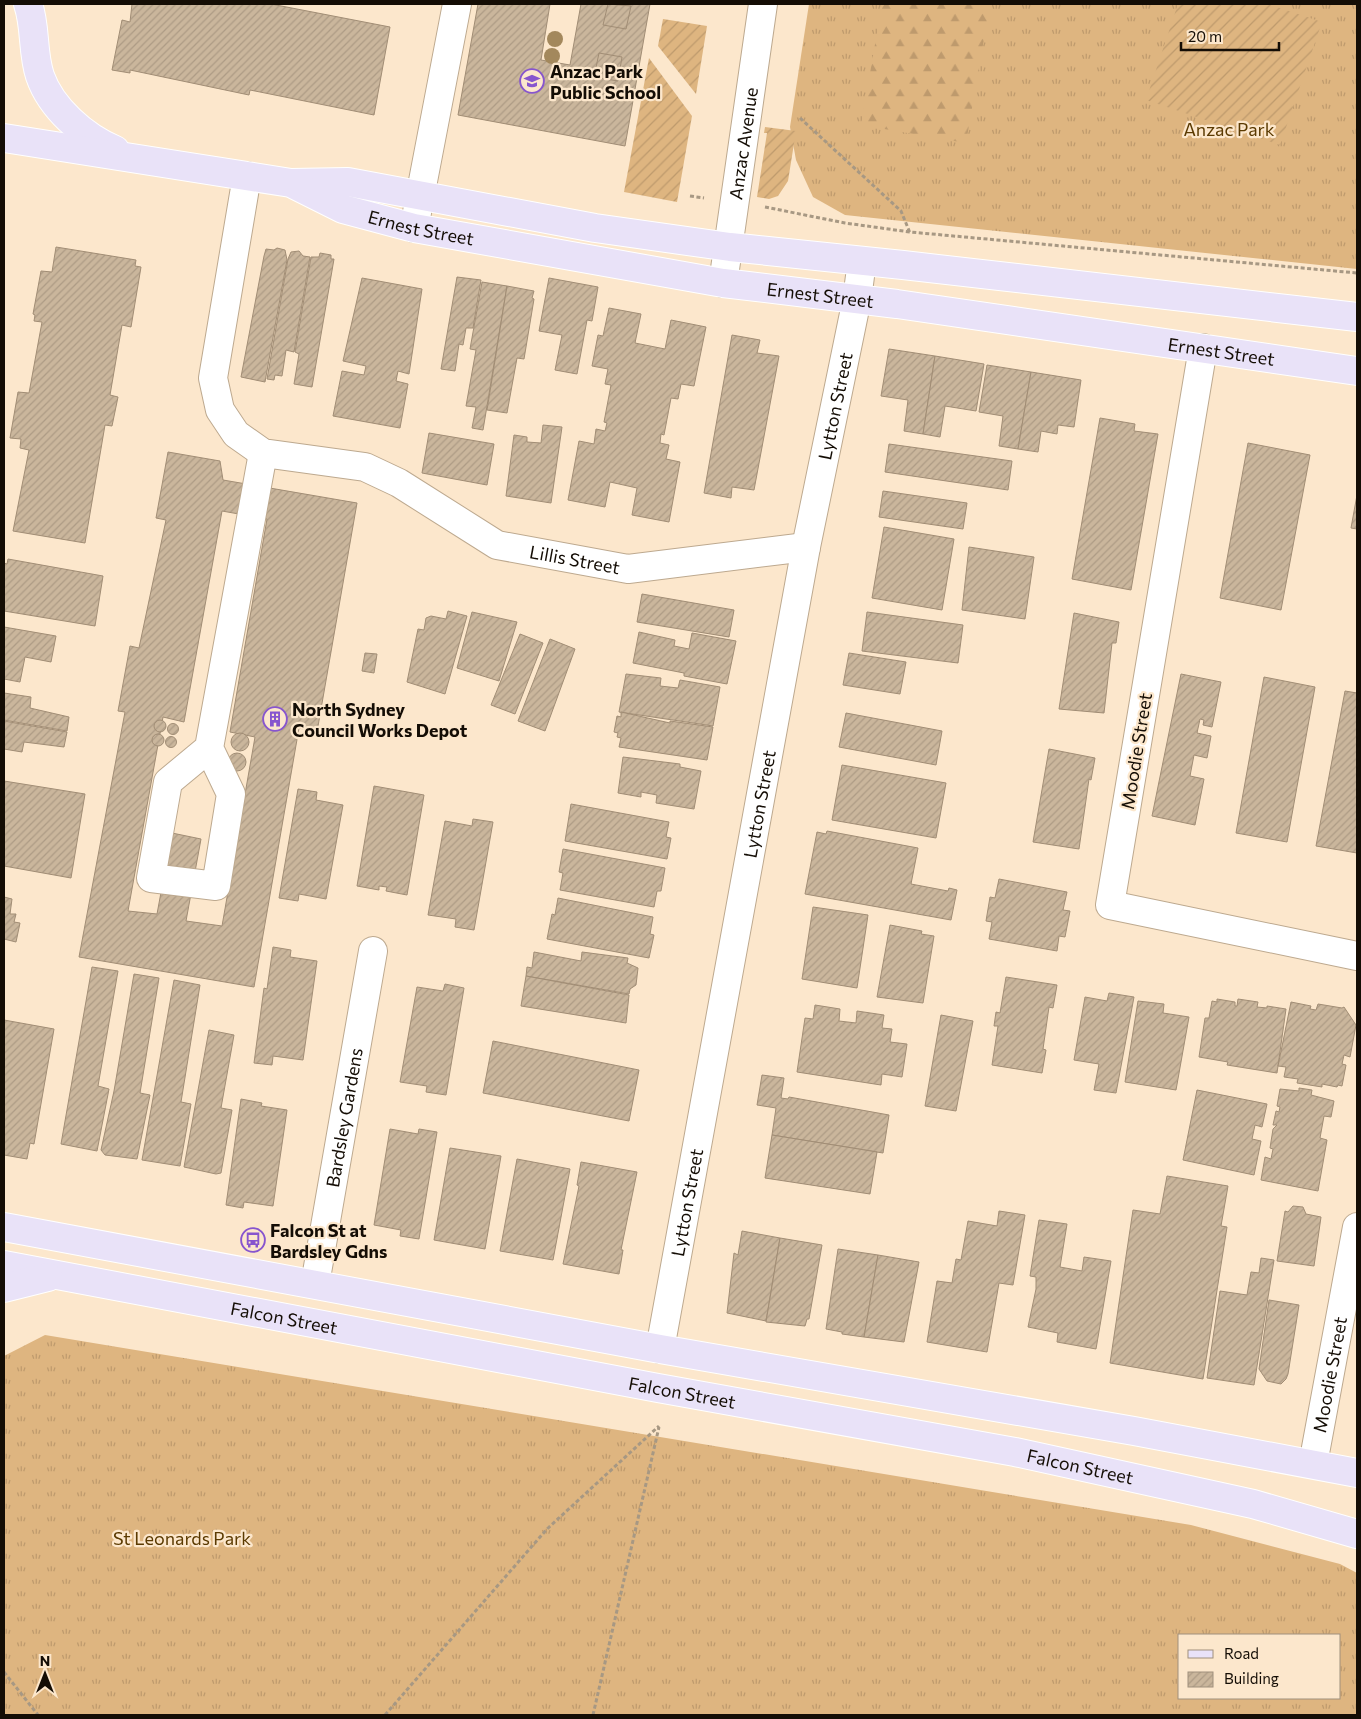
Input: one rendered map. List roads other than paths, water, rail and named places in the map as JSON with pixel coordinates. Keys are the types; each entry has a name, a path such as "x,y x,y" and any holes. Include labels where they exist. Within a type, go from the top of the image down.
{"main road":[{"path":"28,4 33,19 40,76 48,93 67,117 84,132 106,146 133,158"},
{"name":"Ernest Street","path":"4,138 291,183 348,182 595,228 730,247 1357,317"},
{"name":"Ernest Street","path":"291,183 343,209 414,228 723,283 857,299 1357,371"},
{"path":"4,1228 660,1349 1357,1473"},
{"name":"Falcon Street","path":"4,1265 658,1388 1015,1452 1252,1504 1357,1534"},
{"path":"4,1288 59,1275"}],"street":[{"path":"414,228 457,4"},
{"name":"Anzac Avenue","path":"723,283 730,247 763,4"},
{"path":"209,748 168,782 151,878 216,886 231,794 209,748 263,453 236,434 220,410 213,378 247,176"},
{"name":"Lytton Street","path":"660,1349 806,547 857,299 862,261"},
{"name":"Moodie Street","path":"1203,348 1110,905 1357,956"},
{"name":"Lillis Street","path":"263,453 365,467 399,483 497,545 609,566 628,569 806,547"},
{"name":"Bardsley Gardens","path":"315,1284 373,951"},
{"name":"Moodie Street","path":"1313,1464 1357,1227"}],"place":[{"name":"Anzac Park Public School","path":"532,81"},
{"name":"North Sydney Council Works Depot","path":"275,719"},
{"name":"Falcon St at Bardsley Gdns","path":"253,1240"}],"park label":[{"name":"Anzac Park","path":"1229,129"},
{"name":"St Leonards Park","path":"182,1538"}]}
